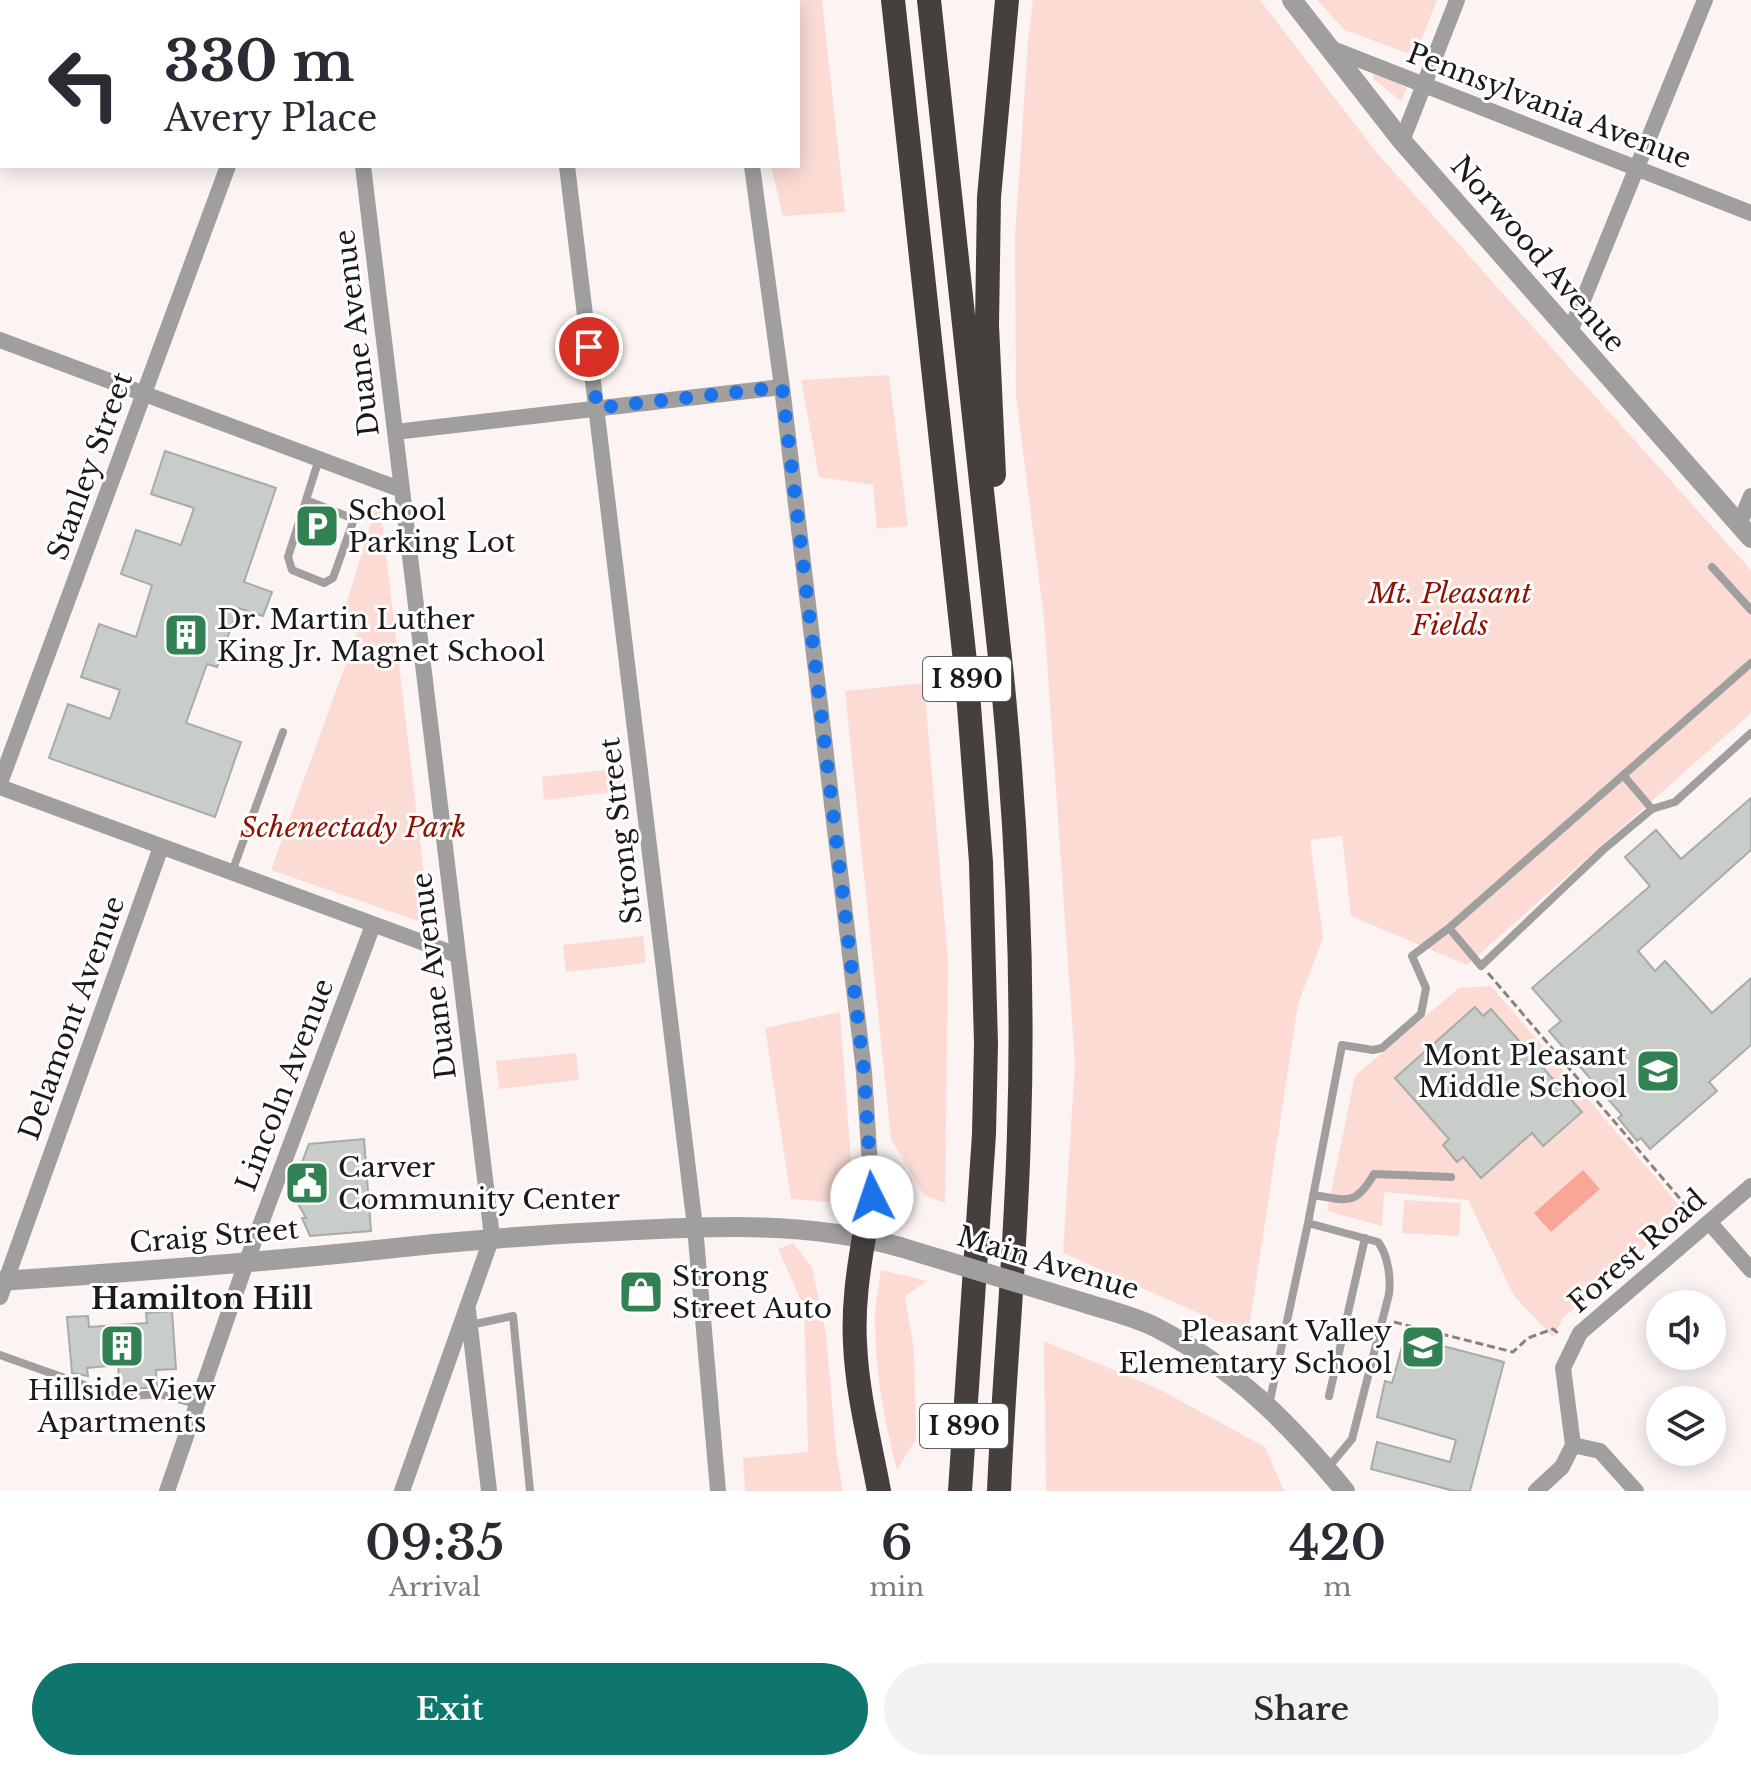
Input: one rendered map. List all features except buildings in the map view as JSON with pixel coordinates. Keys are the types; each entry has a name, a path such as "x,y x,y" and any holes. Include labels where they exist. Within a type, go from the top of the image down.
{"highway":[{"path":"877,0 926,297"},
{"name":"I 890","path":"893,0 976,769 985,953 984,1134 960,1491"},
{"name":"I 890","path":"929,0 1011,766 1018,906 1019,1135 999,1491"},
{"path":"993,585 994,444 987,325 989,197 1007,0"},
{"path":"864,1237 857,1285 855,1342 861,1399 879,1491"}],"street":[{"name":"Norwood Avenue","path":"1292,0 1402,141 1745,532"},
{"path":"1402,141 1457,0"},
{"path":"1570,332 1705,0"},
{"name":"Pennsylvania Avenue","path":"1328,47 1751,213"},
{"name":"Stanley Street","path":"0,785 227,168"},
{"name":"Duane Avenue","path":"363,168 492,1237 467,1303 489,1491"},
{"name":"Strong Street","path":"567,168 695,1227 718,1491"},
{"path":"753,168 864,1072 872,1197 864,1237"},
{"path":"0,340 402,490"},
{"path":"395,432 782,387"},
{"path":"1745,532 1751,496"},
{"path":"0,785 457,955"},
{"name":"Delamont Avenue","path":"2,1286 161,847"},
{"name":"Lincoln Avenue","path":"167,1491 246,1263 373,925"},
{"name":"Forest Road","path":"1573,1445 1563,1368 1580,1333 1751,1186"},
{"path":"1709,1222 1751,1270"},
{"name":"Craig Street","path":"2,1286 492,1237 782,1226 864,1237"},
{"name":"Main Avenue","path":"864,1237 1155,1326 1213,1361 1269,1405 1345,1491"},
{"path":"402,1491 467,1303"},
{"path":"1536,1491 1562,1467 1573,1445 1600,1451 1636,1491"}],"lane":[{"path":"306,500 354,519 333,578 324,583 292,570 288,557 319,458"},
{"path":"1712,567 1751,610"},
{"path":"1269,1405 1342,1045 1373,1050 1382,1048 1421,1014 1426,988 1412,956 1449,928 1751,663"},
{"path":"231,873 283,732"},
{"path":"1449,928 1481,966 1603,850 1652,809 1675,802 1751,733"},
{"path":"1623,775 1652,809"},
{"path":"1313,1195 1349,1200 1363,1193 1374,1174 1451,1177"},
{"path":"1308,1223 1378,1242 1385,1253 1390,1287 1352,1439 1327,1470"},
{"path":"1329,1396 1365,1238"},
{"path":"470,1325 513,1316 530,1491"},
{"path":"0,1355 118,1397 159,1394 197,1404"}],"path":[{"path":"1481,966 1693,1214"},
{"path":"1382,1319 1513,1352 1528,1338 1553,1329 1559,1334"}],"green space":[{"path":"800,0 822,0 845,212 783,216 771,168 800,168"},
{"name":"Mt. Pleasant Fields","path":"1033,0 1260,0 1377,153 1751,570 1751,713 1467,965 1351,916 1342,836 1310,840 1323,938 1298,1004 1248,1335 1063,1253 1075,1064 1044,618 1016,395 1015,237"},
{"path":"1317,0 1437,0 1415,56 1345,30"},
{"path":"1374,73 1407,88 1401,101 1373,79"},
{"path":"889,375 908,526 877,529 873,485 819,477 801,380"},
{"name":"Schenectady Park","path":"379,496 430,925 271,870 358,630 341,622"},
{"path":"924,683 948,961 945,1203 924,1195 891,1139 845,691"},
{"path":"622,768 625,791 544,800 542,777"},
{"path":"643,936 646,963 566,972 563,945"},
{"path":"1491,986 1685,1212 1563,1318 1553,1337 1514,1296 1468,1200 1384,1192 1382,1226 1327,1211 1355,1076 1459,988"},
{"path":"840,1012 852,1176 829,1202 791,1199 765,1028"},
{"path":"576,1053 579,1080 499,1089 496,1061"},
{"path":"1404,1200 1461,1203 1459,1236 1402,1233"},
{"path":"793,1243 812,1267 826,1334 836,1450 843,1491 745,1491 743,1458 808,1452 804,1307 778,1249"},
{"path":"881,1270 927,1281 905,1296 914,1350 916,1439 897,1470 884,1414 877,1358 875,1314"},
{"path":"1044,1341 1157,1388 1265,1447 1284,1491 1046,1491"}],"shaded area":[{"path":"1583,1170 1600,1189 1551,1232 1534,1213"}],"place":[{"name":"School Parking Lot","path":"317,526"},
{"name":"Dr. Martin Luther King Jr. Magnet School","path":"186,635"},
{"name":"Mont Pleasant Middle School","path":"1658,1071"},
{"name":"Carver Community Center","path":"307,1183"},
{"name":"Strong Street Auto","path":"641,1292"},
{"name":"Hillside View Apartments","path":"122,1346"},
{"name":"Pleasant Valley Elementary School","path":"1423,1347"}],"district":[{"name":"Hamilton Hill","path":"202,1298"}],"route":[{"path":"589,347 597,408 782,387 864,1072 872,1197"}]}
